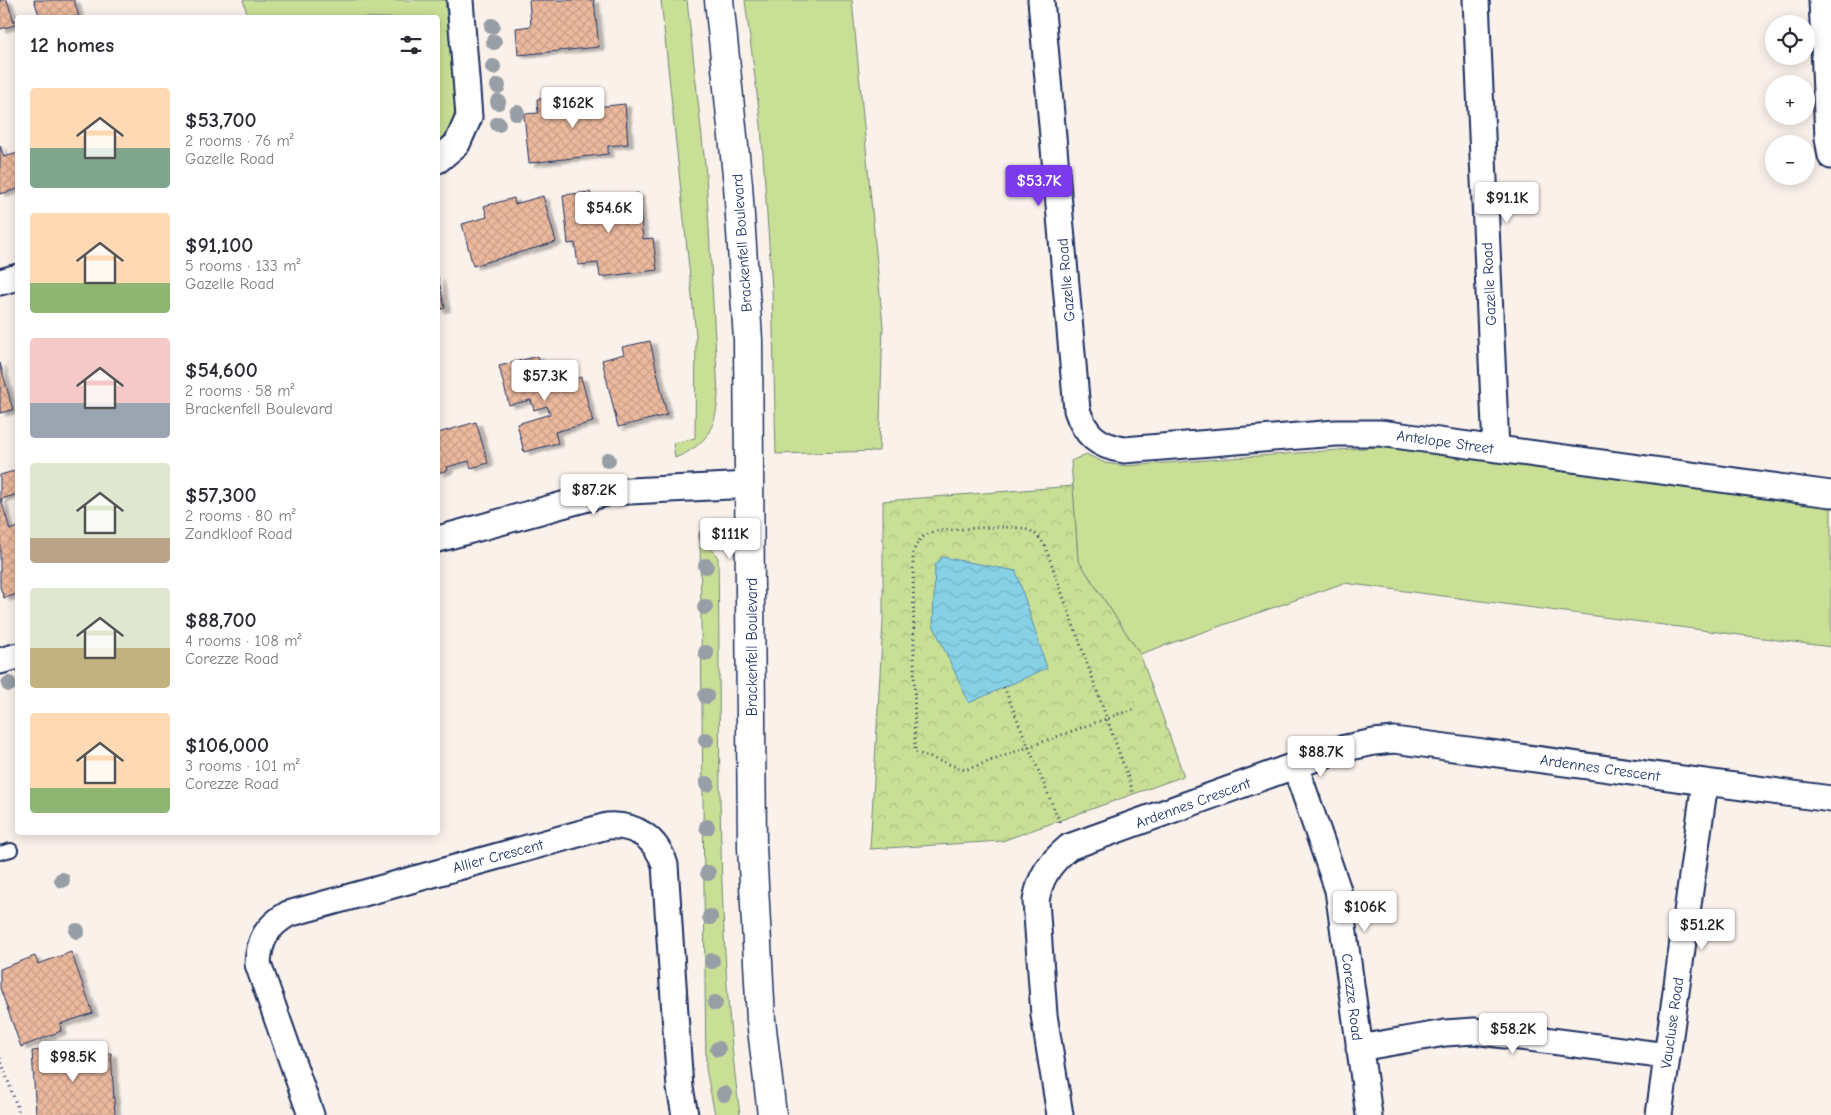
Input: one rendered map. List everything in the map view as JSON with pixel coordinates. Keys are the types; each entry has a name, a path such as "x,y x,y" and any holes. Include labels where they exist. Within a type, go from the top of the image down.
{"street":[{"path":"440,158 457,144 469,117 460,0"},
{"name":"Brackenfell Boulevard","path":"719,0 739,194 748,340 752,856 761,1020 772,1115"},
{"name":"Gazelle Road","path":"1041,0 1077,410"},
{"name":"Gazelle Road","path":"1476,0 1496,449"},
{"path":"1822,0 1828,138 1831,156"},
{"path":"0,282 15,278"},
{"name":"Antelope Street","path":"1077,410 1082,426 1091,436 1112,448 1124,450 1357,432 1380,433 1831,494"},
{"path":"440,538 610,492 750,485"},
{"path":"0,661 15,657"},
{"name":"Ardennes Crescent","path":"1060,1115 1044,1015 1036,901 1038,886 1046,868 1069,847 1357,744 1394,740 1831,799"},
{"name":"Corezze Road","path":"1295,766 1338,890 1369,1115"},
{"name":"Vaucluse Road","path":"1659,1115 1705,782"},
{"name":"Allier Crescent","path":"311,1115 258,964 258,950 269,927 288,914 607,826 617,825 628,827 648,837 662,855 665,865 680,1088 685,1115"},
{"path":"1359,1048 1445,1033 1474,1031 1667,1056"}],"path":[{"path":"1133,709 1107,718 965,770 915,752 913,553 918,541 923,536 936,531 1018,528 1034,533 1040,539 1107,718 1144,820"},
{"path":"1004,687 1069,847"},
{"path":"0,1058 20,1115"}],"green space":[{"path":"243,0 445,0 456,97 454,116 446,133 440,140 440,15 247,15"},
{"path":"661,0 687,0 706,174 718,393 715,416 708,433 695,447 675,458 673,443 695,438 696,335"},
{"path":"745,0 852,0 883,326 879,451 776,454 772,289 761,125"},
{"path":"1378,447 1831,507 1831,647 1344,583 1140,654 1078,560 1071,461 1086,454 1105,463 1126,466"},
{"path":"1073,486 1078,560 1140,654 1184,776 1002,841 870,849 883,622 883,501"},
{"path":"700,532 718,558 723,907 726,976 740,1115 715,1115 706,1069"}],"water":[{"path":"942,557 1016,571 1047,668 969,703 933,625 935,565"}],"building":[{"path":"0,0 7,0 15,25 0,29"},
{"path":"34,0 74,0 78,15 39,15"},
{"path":"529,0 594,0 599,47 518,55 516,28 531,26"},
{"path":"583,95 585,108 625,104 628,144 608,146 608,154 529,163 524,114 538,113 537,99"},
{"path":"0,145 4,157 15,154 15,190 0,194"},
{"path":"590,192 592,198 612,193 614,200 638,193 643,239 653,238 657,270 600,277 598,263 578,265 575,243 568,244 563,195"},
{"path":"543,196 556,242 473,266 462,224 487,217 484,206 514,198 515,204"},
{"path":"440,286 445,308 440,309"},
{"path":"650,341 667,415 618,427 602,360 624,354 622,347"},
{"path":"538,356 546,386 581,377 593,422 555,432 558,443 524,452 517,424 550,414 547,406 534,410 531,400 509,405 499,366"},
{"path":"0,363 13,410 0,413"},
{"path":"476,422 488,463 471,468 469,461 447,467 448,470 440,472 440,432"},
{"path":"15,471 15,495 1,499 10,530 15,528 15,595 4,598 0,587 0,475"},
{"path":"71,952 93,1013 60,1024 61,1031 21,1047 0,988 0,969 35,956 38,964"},
{"path":"75,1047 75,1056 111,1053 115,1115 36,1115 32,1051"}]}
